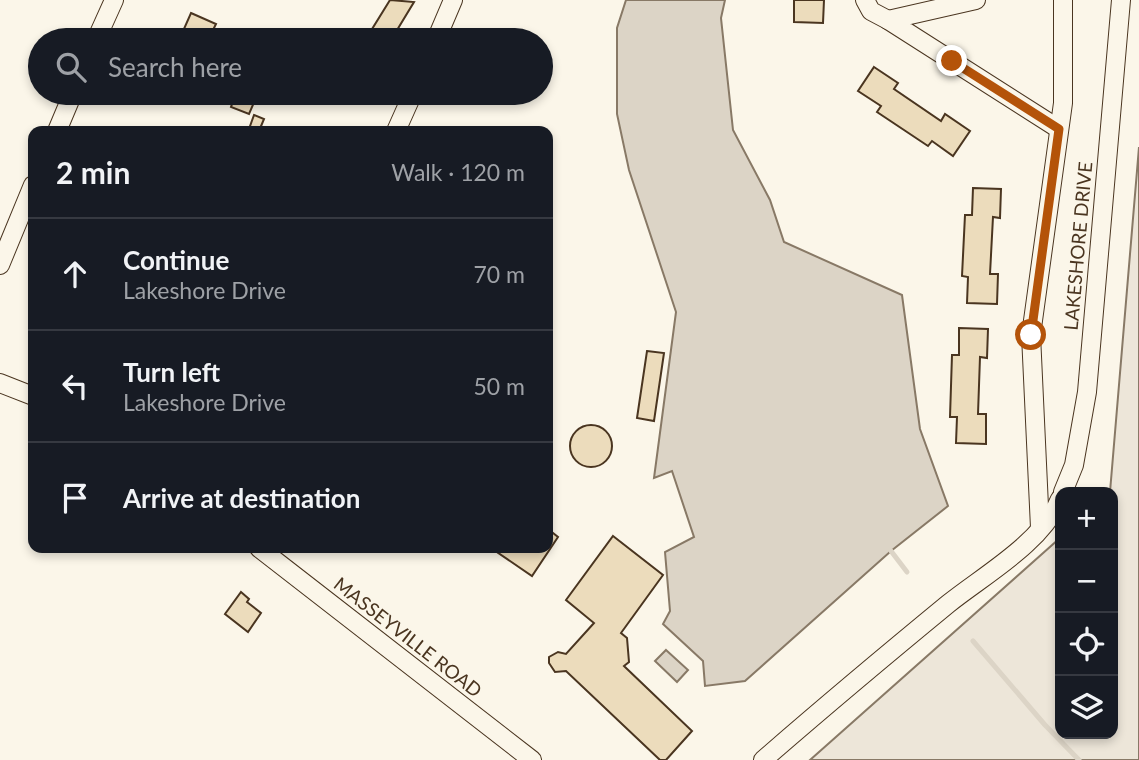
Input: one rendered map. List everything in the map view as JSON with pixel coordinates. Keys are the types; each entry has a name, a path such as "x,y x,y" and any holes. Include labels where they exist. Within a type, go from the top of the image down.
{"street":[{"path":"101,28 114,0"},
{"path":"441,28 453,0"},
{"path":"865,0 871,11 1059,129"},
{"path":"888,20 976,0"},
{"name":"LAKESHORE DRIVE","path":"1040,528 1031,335 1063,103 1063,0"},
{"name":"LAKESHORE DRIVE","path":"1065,487 1074,465 1087,392 1121,0"},
{"path":"59,126 68,105"},
{"path":"398,126 408,105"},
{"path":"0,265 28,197"},
{"path":"0,383 28,394"},
{"path":"763,760 950,603 1030,540 1055,509"},
{"name":"MASSEYVILLE ROAD","path":"265,553 532,760"}],"shaded area":[{"path":"626,0 725,0 721,18 733,130 770,200 784,242 902,295 920,429 948,506 891,551 745,681 705,686 703,661 663,624 670,611 665,552 694,537 672,471 654,478 676,312 629,170 617,114 617,28"},
{"path":"1139,147 1139,760 810,760 1055,542 1055,739 1118,739 1118,487 1110,487"},
{"path":"666,650 688,670 677,682 655,661"}],"building":[{"path":"390,0 414,2 398,28 373,28"},
{"path":"794,0 824,0 823,23 794,22"},
{"path":"191,13 216,24 214,28 184,28"},
{"path":"874,67 898,83 894,89 941,121 945,114 970,131 953,156 932,141 928,146 877,112 881,106 858,91"},
{"path":"232,105 253,105 249,114 231,107"},
{"path":"254,115 264,119 261,126 250,126"},
{"path":"973,188 1001,189 1000,218 993,217 990,274 998,274 997,304 967,303 968,277 962,276 965,215 972,215"},
{"path":"959,328 988,329 987,358 980,357 978,414 986,414 986,444 956,443 957,417 950,417 952,355 959,355"},
{"path":"647,351 664,353 654,421 637,418"},
{"path":"591,425 606,431 612,446 606,461 591,467 576,461 570,446 576,431"},
{"path":"613,536 663,575 621,633 627,638 629,662 624,666 692,731 666,760 660,760 566,671 555,672 549,663 549,657 558,652 566,654 594,623 566,600"},
{"path":"498,553 547,553 532,576"},
{"path":"241,592 249,599 247,602 261,613 248,632 225,614"}],"waterway":[{"path":"891,551 907,572"},
{"path":"973,641 1045,725 1079,760"}],"route":[{"path":"952,61 1059,129 1031,335"}]}
